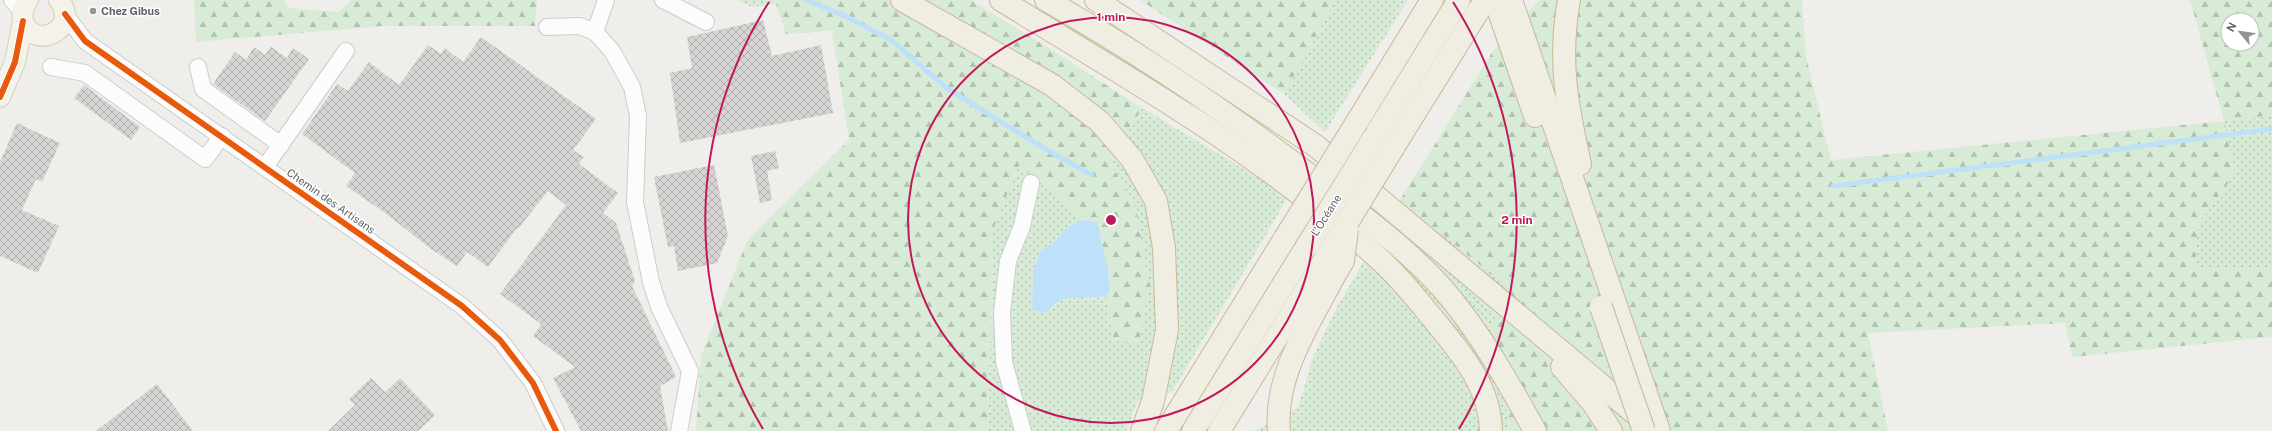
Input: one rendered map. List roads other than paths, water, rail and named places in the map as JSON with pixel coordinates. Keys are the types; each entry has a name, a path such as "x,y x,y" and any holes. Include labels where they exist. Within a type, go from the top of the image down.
{"highway":[{"path":"902,0 1052,85 1100,122 1132,159 1156,201 1164,248 1167,330 1153,401 1142,431"},
{"path":"1001,0 1172,106 1268,168 1373,253 1401,281 1462,355 1483,389 1490,417 1491,431"},
{"path":"1046,0 1133,52 1252,132 1391,239 1420,265 1448,296 1487,348 1535,431"},
{"path":"1096,0 1316,146 1536,332 1656,431"},
{"name":"L’Océane","path":"1193,431 1459,0"},
{"name":"L’Océane","path":"1219,431 1327,273 1348,222 1485,0"},
{"path":"1495,0 1610,309 1659,431"},
{"path":"1511,0 1580,202 1644,431"},
{"path":"1569,0 1563,65 1567,97 1586,190 1580,202"},
{"path":"1166,431 1429,6"},
{"path":"1279,431 1283,390 1291,363 1327,273"},
{"path":"1536,332 1544,348 1579,385 1604,417 1611,431"}],"main road":[{"path":"15,62 48,34 62,25 63,5"},
{"path":"21,8 32,32 48,34"},
{"path":"0,97 15,62 21,8"}],"street":[{"path":"594,32 606,0"},
{"path":"663,0 706,22"},
{"name":"Chemin des Artisans","path":"63,5 85,41 462,306 500,340 533,383 556,431"},
{"path":"546,27 580,26 594,32 612,51 632,86 638,116 635,202 651,282 659,307 690,372 679,431"},
{"name":"Chemin des Artisans","path":"48,34 85,41"},
{"path":"265,167 346,51"},
{"path":"51,67 85,73 205,159 222,136"},
{"path":"198,67 203,89 281,145"},
{"path":"1023,431 1004,362 1002,312 1008,261 1022,226 1031,183"}],"water":[{"path":"1081,220 1097,222 1108,270 1110,291 1106,296 1101,297 1062,300 1044,313 1032,310 1033,271 1041,250 1055,241 1066,228"}],"waterway":[{"path":"806,0 843,15 891,40 948,89 1045,149 1092,175"},
{"path":"1833,186 2272,129"}],"place":[{"name":"Chez Gibus","path":"93,11"}]}
